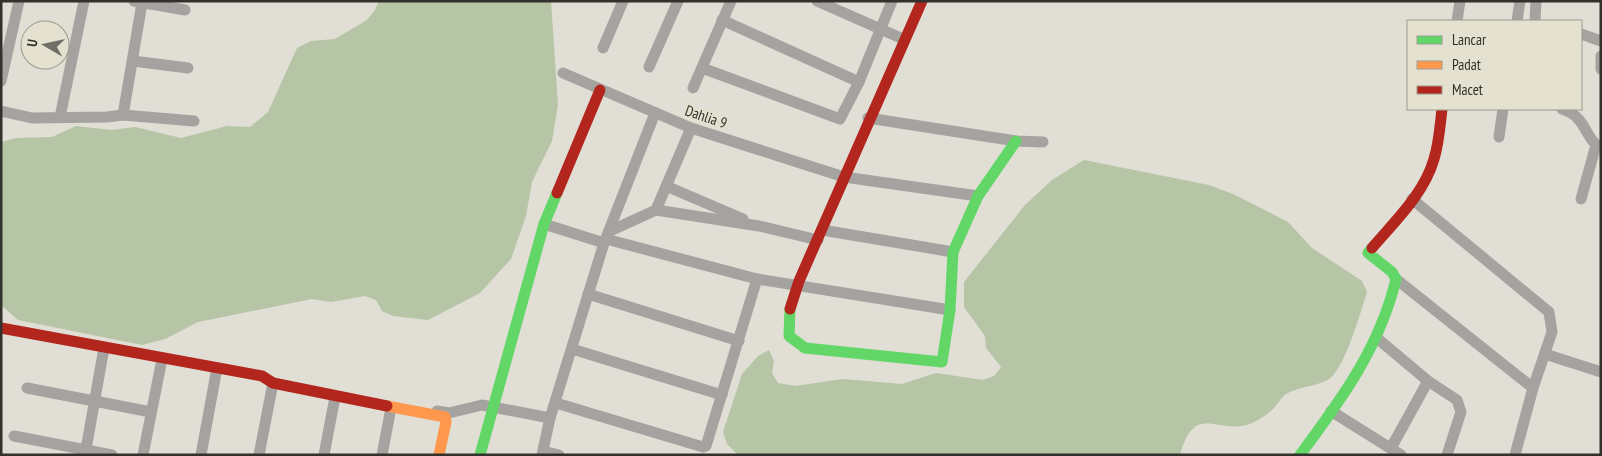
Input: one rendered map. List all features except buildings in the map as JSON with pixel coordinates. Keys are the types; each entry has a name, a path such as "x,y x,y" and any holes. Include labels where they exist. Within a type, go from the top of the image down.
{"street":[{"path":"1,81 18,1"},
{"path":"60,117 84,1"},
{"path":"603,48 623,1"},
{"path":"650,67 678,1"},
{"path":"693,88 731,1"},
{"path":"816,1 903,40"},
{"path":"702,68 840,119 859,82 892,1"},
{"path":"922,1 868,118 820,235 796,286 788,329 789,336 805,348 936,364 942,362 950,310 953,252 978,196 1016,140"},
{"path":"1457,20 1460,1"},
{"path":"1517,20 1520,1"},
{"path":"1536,1 1538,20"},
{"path":"123,115 133,60 138,2 154,3 185,10"},
{"path":"722,20 859,82"},
{"path":"1582,34 1601,41"},
{"path":"1601,56 1601,69"},
{"path":"133,60 188,68"},
{"name":"Dahlia 9","path":"563,73 691,128 844,177 978,196"},
{"path":"480,455 544,224 600,90"},
{"path":"1,110 32,118 123,115 194,121"},
{"path":"1442,110 1432,164 1412,199 1368,253 1392,272 1396,279 1533,388"},
{"path":"1499,138 1503,110"},
{"path":"1564,110 1576,115 1598,146 1581,199"},
{"path":"558,455 543,453 550,418 606,238 655,114"},
{"path":"868,118 1016,140 1043,142"},
{"path":"656,210 691,128"},
{"path":"666,186 760,226"},
{"path":"1412,199 1549,312 1552,332 1533,388 1515,455"},
{"path":"606,238 656,210 820,235 953,252"},
{"path":"544,224 606,238 757,279 950,310"},
{"path":"556,403 702,447 709,441 757,279"},
{"path":"1300,455 1361,368 1378,339 1396,279"},
{"path":"588,294 739,341"},
{"path":"1,328 262,376 273,383 335,398 445,417 446,422 439,455"},
{"path":"1378,339 1428,381 1458,400 1461,412 1447,455"},
{"path":"86,453 104,348"},
{"path":"572,349 722,395"},
{"path":"1545,354 1601,372"},
{"path":"143,455 162,359"},
{"path":"201,455 217,368"},
{"path":"1391,448 1428,381"},
{"path":"259,455 273,383"},
{"path":"287,386 306,385 449,413 482,405 550,418"},
{"path":"27,388 151,412"},
{"path":"324,455 335,398"},
{"path":"382,455 392,408"},
{"path":"1331,411 1401,455"},
{"path":"14,436 86,453 112,455"}],"shaded area":[{"path":"379,1 551,1 558,105 552,141 532,182 526,216 511,259 480,293 428,320 393,316 382,311 376,300 365,296 331,302 312,299 198,322 165,339 142,345 18,320 1,305 1,142 16,138 52,137 76,126 111,130 135,127 181,138 227,126 250,127 268,112 297,48 311,41 335,39 367,20"},
{"path":"1084,160 1209,185 1233,194 1288,222 1312,248 1362,281 1367,292 1352,338 1335,373 1324,382 1286,394 1271,411 1252,423 1240,426 1200,424 1186,438 1180,455 738,455 727,444 723,432 742,374 758,356 769,350 774,361 772,373 778,383 795,386 843,379 902,384 936,373 983,380 994,376 1001,367 986,348 985,336 964,307 964,282 1025,205 1052,180"}],"traffic: fast":[{"path":"790,309 789,336 805,348 942,362 950,310 953,252 978,196 1016,141"},
{"path":"480,455 544,224 557,193"},
{"path":"1300,455 1330,414 1357,372 1380,327 1389,304 1396,279 1392,272 1368,253 1372,248"}],"traffic: slow":[{"path":"387,406 445,417 446,422 439,455"}],"traffic: jam":[{"path":"790,309 799,281 922,1"},
{"path":"557,193 600,90"},
{"path":"1372,248 1408,207 1423,184 1436,153 1442,110"},
{"path":"1,328 262,376 273,383 387,406"}]}
